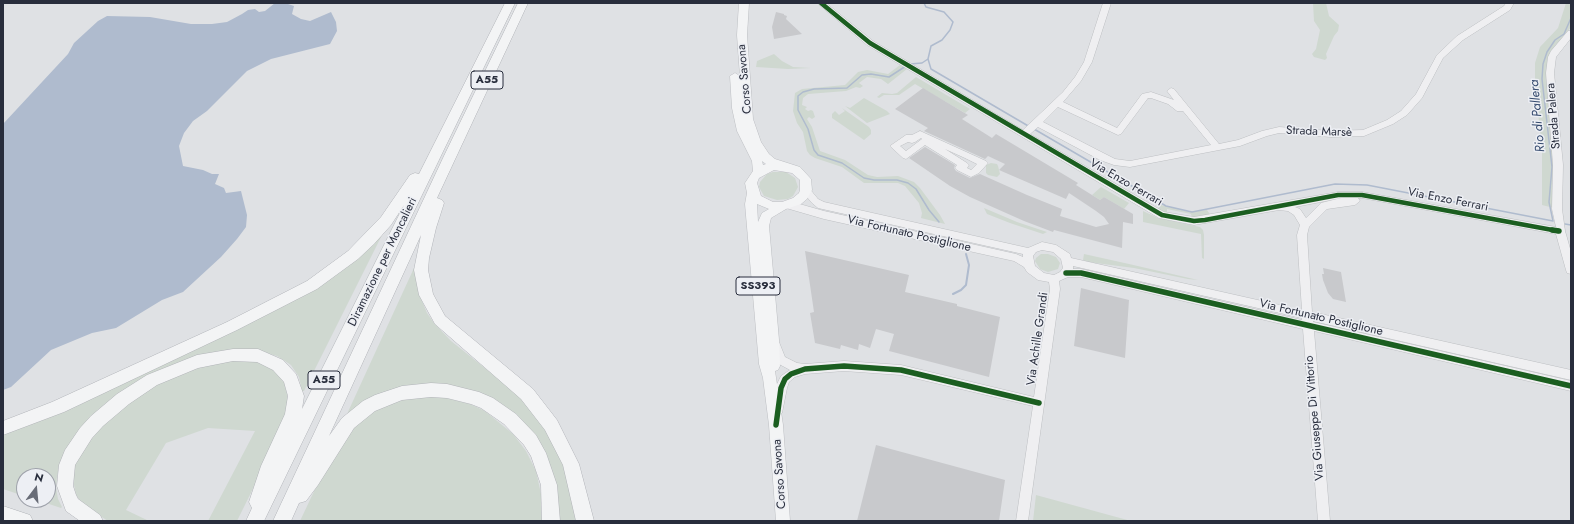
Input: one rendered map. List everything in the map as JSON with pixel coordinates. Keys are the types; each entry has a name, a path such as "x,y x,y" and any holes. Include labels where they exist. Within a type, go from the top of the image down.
{"highway":[{"name":"Diramazione per Moncalieri","path":"255,521 510,3"},
{"name":"Diramazione per Moncalieri","path":"282,521 523,3"},
{"path":"3,428 65,404 232,326 312,285 353,255 386,221 422,167 441,142"},
{"path":"450,158 447,179 433,214 422,258 421,270 426,295 440,320 527,394 551,425 571,464 583,509 584,521"},
{"path":"94,521 72,505 65,486 67,465 77,444 97,421 123,399 166,373 197,362 233,355 258,356 278,365 291,379 296,396 293,414 262,484 255,521"},
{"path":"290,505 312,479 348,423 363,410 381,400 402,393 417,391 442,391 461,394 487,403 520,428 538,453 544,468 549,485 551,521"},
{"path":"3,514 24,521"}],"main road":[{"name":"Corso Savona","path":"736,3 733,35 737,108 742,131 756,161 758,172 751,183 751,204 764,349 770,378 776,425 783,521"},
{"name":"Corso Savona","path":"744,3 742,42 748,118 756,142 765,157 771,162 796,170 801,174 805,179 806,190 797,202 766,216 763,226 773,340 773,367 770,378"},
{"path":"758,172 773,166 782,166"},
{"path":"752,193 757,199 764,203 786,206"}],"street":[{"name":"Via Enzo Ferrari","path":"821,3 861,37 908,66 1032,128 1121,192 1162,215 1194,221 1338,195 1376,197 1563,232"},
{"path":"1032,128 1078,79 1088,62 1107,3"},
{"name":"Strada Marsè","path":"1032,128 1122,164 1130,164 1218,148 1240,143 1265,133 1279,130 1350,135 1364,133 1390,122 1404,113 1419,96 1440,57 1460,38 1507,8 1510,3"},
{"name":"Strada Palera","path":"1571,33 1555,51 1552,57 1550,74 1558,165 1557,209 1571,270"},
{"path":"1171,91 1218,148"},
{"path":"1057,103 1118,132 1146,96 1151,95 1180,109"},
{"path":"920,134 983,162 972,174 960,168 964,165 925,141 906,156 894,146 909,138 912,140 920,134"},
{"name":"Via Fortunato Postiglione","path":"806,190 815,201 821,205 837,210 1030,252"},
{"path":"1281,206 1290,208 1296,212 1301,217 1305,225 1324,206 1341,202 1359,200 1409,207 1418,204"},
{"name":"Via Fortunato Postiglione","path":"786,206 1016,258 1028,264"},
{"name":"Via Giuseppe Di Vittorio","path":"1305,225 1302,235 1307,320 1324,521"},
{"path":"1042,246 1051,247 1063,254 1068,261 1068,269 1066,273 1060,277 1042,277 1028,264 1028,255 1030,252 1042,246"},
{"name":"Via Fortunato Postiglione","path":"1068,261 1571,386"},
{"name":"Via Fortunato Postiglione","path":"1066,273 1081,273 1571,375"},
{"name":"Via Achille Grandi","path":"1022,521 1055,289 1054,278"},
{"path":"773,340 781,360 795,367 805,369"},
{"path":"776,425 781,388 785,380 791,374 805,369 844,366 901,370 1039,403"}],"shaded area":[{"path":"1313,3 1326,3 1329,16 1339,25 1338,31 1334,36 1326,54 1327,58 1325,60 1314,57 1312,54 1316,49 1320,30 1314,21"},
{"path":"1566,3 1571,3 1571,27 1551,53 1556,168 1554,208 1542,205 1542,150 1535,84 1535,63 1540,47 1558,28"},
{"path":"774,54 782,61 793,67 811,68 788,69 756,67 757,61"},
{"path":"900,65 907,69 888,84 881,79 867,77 859,83 863,86 860,88 856,87 846,91 808,94 803,98 802,105 807,107 805,109 808,111 813,111 815,117 812,119 809,117 807,119 812,127 820,151 845,160 868,175 877,177 898,176 914,182 940,215 945,224 921,218 922,213 919,203 905,186 898,183 864,183 842,167 810,155 807,151 803,132 797,123 793,111 795,93 802,89 845,85 858,72 867,70 888,74"},
{"path":"916,77 970,109 965,113 915,84 899,95 884,95 879,98 877,97 882,93 897,93"},
{"path":"864,98 890,114 867,123 845,106 850,108"},
{"path":"842,108 869,127 871,134 864,140 832,118 832,114 835,111 839,115 845,111"},
{"path":"991,163 997,164 998,166 1000,174 997,177 986,173 986,165"},
{"path":"773,172 786,172 795,178 798,187 793,196 788,199 777,200 764,196 759,187 760,182 767,174"},
{"path":"1101,187 1129,203 1124,209 1104,197 1100,200 1092,195"},
{"path":"1161,205 1191,212 1207,210 1211,216 1192,218 1191,214 1167,209 1167,213 1157,210"},
{"path":"984,208 1017,222 1047,232 1043,234 1010,223 987,214"},
{"path":"1143,211 1158,218 1200,227 1203,230 1204,235 1204,259 1202,258 1201,234 1143,222"},
{"path":"381,234 382,235 304,391 302,391 299,377 291,365 277,356 259,351 161,371 61,462 57,476 56,488 56,468 16,468 16,493 3,489 3,434 253,320"},
{"path":"1041,254 1048,254 1056,257 1060,263 1058,269 1048,272 1040,269 1035,261"},
{"path":"1084,254 1198,280 1134,268 1088,262 1083,260"},
{"path":"414,268 416,268 422,301 427,313 434,323 451,341 515,392 541,421 563,462 578,521 555,521 539,444 446,386 347,414"},
{"path":"227,361 256,361 273,368 284,380 288,399 283,428 237,521 208,521 255,431 208,428 166,443 126,510 149,521 108,521 83,505 76,495 73,480 74,467 80,451 90,436 136,395 181,372"},
{"path":"434,395 470,404 485,411 513,434 526,451 536,471 541,494 542,521 300,521 326,466 354,426 371,412 403,398"},
{"path":"56,488 58,499 62,507 56,506"},
{"path":"1036,495 1131,521 1033,521"}],"water":[{"path":"275,3 285,3 294,6 292,14 301,19 310,21 331,12 336,22 337,31 330,44 271,59 247,71 207,111 193,121 184,133 179,146 183,166 203,170 212,174 219,174 215,184 224,188 226,193 241,191 247,215 246,227 221,257 183,292 162,300 116,328 92,333 51,350 11,387 3,390 3,124 68,54 74,43 98,21 107,16 150,17 191,24 212,24 227,22 248,10 255,9 259,12 265,11"}],"building":[{"path":"776,12 787,16 786,19 802,34 774,39 772,27"},
{"path":"923,88 968,115 962,119 992,138 996,134 1078,183 1076,185 1100,200 1104,197 1133,214 1133,224 1123,222 1122,248 1054,230 1053,232 1024,221 970,197 950,186 909,158 925,147 955,165 954,168 956,171 970,178 980,174 1062,209 1060,216 1096,227 1109,224 1104,217 1069,193 1066,199 999,170 1005,164 988,156 985,159 924,131 928,128 895,109"},
{"path":"805,251 909,275 905,292 957,304 957,306 1000,317 989,377 889,351 894,334 876,329 870,348 859,344 858,350 841,345 840,349 815,343 810,313 814,312"},
{"path":"1323,268 1341,272 1346,302 1333,299 1328,293 1323,280"},
{"path":"1081,288 1129,300 1125,358 1074,346"},
{"path":"876,445 1005,480 999,521 857,521"}],"waterway":[{"path":"924,3 926,7 944,12 953,22 950,30 942,40 931,46 928,59"},
{"name":"Rio di Pallera","path":"1034,129 1166,206 1192,212 1335,184 1367,185 1553,221 1549,202 1552,167 1542,79 1543,64 1547,52 1555,40 1564,34 1571,18"},
{"path":"910,64 922,63 928,59"},
{"path":"928,59 931,69 1030,127"},
{"path":"906,66 889,77 871,74 862,75 847,88 814,89 803,92 798,96 798,110 808,129 814,150 818,155 842,163 864,178 874,180 897,180 908,183 916,189 929,210 939,222"},
{"path":"1565,224 1571,225"},
{"path":"953,294 961,290 966,285 969,265 966,254"}],"cycle path":[{"path":"821,3 870,43 1162,215 1194,221 1205,220 1338,195 1362,195 1559,231"},
{"path":"1066,273 1081,273 1571,386"},
{"path":"776,425 781,388 785,379 791,374 805,369 844,366 901,370 1039,403"}]}
